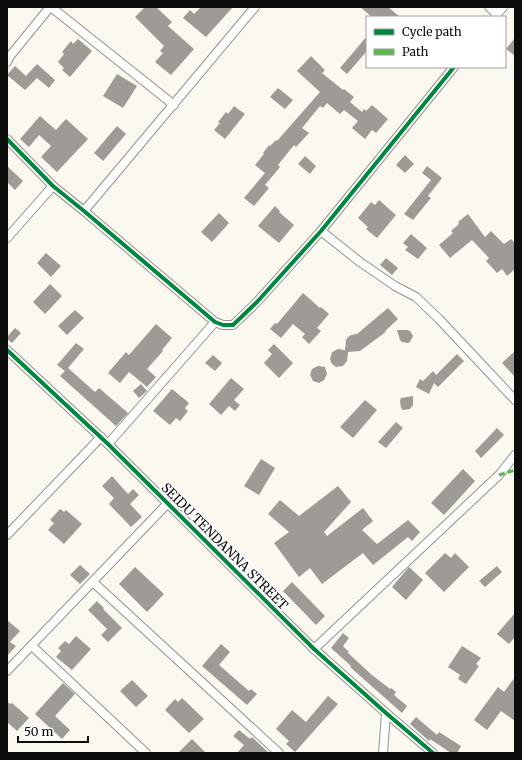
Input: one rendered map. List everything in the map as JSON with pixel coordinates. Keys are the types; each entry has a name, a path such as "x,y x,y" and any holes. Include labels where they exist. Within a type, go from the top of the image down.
{"street":[{"path":"7,62 10,56 51,7 174,105"},
{"path":"84,211 255,7"},
{"path":"489,7 496,16 503,7"},
{"path":"7,139 53,186 215,322 233,325 322,231 453,68"},
{"path":"7,238 53,186"},
{"path":"322,231 360,262 395,286 416,297 439,319 515,400"},
{"path":"108,444 215,322"},
{"name":"SEIDU TENDANNA STREET","path":"7,350 101,437 314,649 433,753"},
{"path":"7,534 101,437"},
{"path":"314,649 499,474 515,455"},
{"path":"7,670 32,646 168,503"},
{"path":"93,582 279,753"},
{"path":"32,646 146,753"},
{"path":"383,753 386,713"}],"building":[{"path":"145,7 156,7 172,22 168,26 194,49 171,75 155,62 163,53 160,51 164,46 135,17"},
{"path":"201,7 233,7 206,37 183,18 190,10 194,14"},
{"path":"360,7 388,7 399,16 371,16"},
{"path":"366,37 366,52 347,74 340,68"},
{"path":"515,38 515,56 506,49"},
{"path":"78,39 92,51 70,77 62,70 64,68 58,62 64,54 62,52 71,41 73,44"},
{"path":"311,56 325,70 322,73 354,97 350,102 362,112 364,109 366,111 372,105 388,119 376,133 372,130 365,139 352,128 358,121 344,110 340,114 327,103 323,108 320,106 302,128 309,133 296,147 294,145 278,165 280,167 265,185 269,188 254,206 244,198 265,173 255,165 269,145 270,146 276,140 277,141 320,92 297,71"},
{"path":"37,64 55,80 49,88 37,78 25,90 7,75 15,66 26,76"},
{"path":"117,74 137,86 123,108 103,96"},
{"path":"278,88 293,100 285,109 270,97"},
{"path":"234,106 245,114 225,139 214,130 226,112 228,114"},
{"path":"40,116 56,130 66,119 88,139 57,172 41,157 51,146 39,135 29,147 20,139"},
{"path":"117,126 126,134 103,161 94,153"},
{"path":"405,155 414,164 405,173 396,165"},
{"path":"305,156 316,166 310,174 298,164"},
{"path":"7,166 23,181 15,190 7,182"},
{"path":"427,166 442,178 428,196 431,198 413,220 404,214 431,180 422,173"},
{"path":"379,200 396,215 377,238 366,229 368,227 358,218 371,202 375,205"},
{"path":"275,206 280,211 279,212 294,225 279,243 258,226"},
{"path":"219,213 229,223 212,242 201,232"},
{"path":"468,214 485,237 491,231 504,244 511,239 515,243 515,269 507,276 502,269 497,273 486,261 489,258 472,240 450,258 439,245 453,233 451,231 459,224 458,222"},
{"path":"411,234 427,248 418,259 405,250 408,247 403,243"},
{"path":"46,253 61,266 51,277 37,263"},
{"path":"386,258 398,268 392,275 380,265"},
{"path":"50,284 62,296 45,314 33,302"},
{"path":"303,293 329,314 317,328 321,331 309,344 302,337 305,334 293,324 281,338 270,329 275,323 277,324"},
{"path":"388,308 398,319 384,332 387,331 360,351 348,352 347,361 343,366 336,367 332,364 330,359 332,352 338,349 345,350 346,340 348,337 357,334"},
{"path":"75,310 84,318 67,335 58,326"},
{"path":"156,324 172,338 147,369 156,377 147,387 129,372 120,383 108,373 126,352 129,355"},
{"path":"15,328 21,333 12,343 7,339 7,337"},
{"path":"397,330 410,331 413,336 410,342 402,342"},
{"path":"76,343 84,349 68,368 95,392 99,388 128,413 116,426 60,376 65,371 57,365"},
{"path":"274,344 293,363 279,378 264,363 272,354 268,350"},
{"path":"515,351 515,377 502,363"},
{"path":"457,354 464,361 438,387 434,383 429,394 416,387 420,379 423,381 433,371 436,375"},
{"path":"213,355 222,363 215,371 205,363"},
{"path":"318,366 325,367 327,374 324,380 319,383 313,381 310,375 312,369"},
{"path":"231,378 244,389 234,400 240,405 235,411 229,406 221,415 209,404"},
{"path":"141,384 147,391 139,398 133,391"},
{"path":"172,389 189,403 185,408 188,411 180,421 176,418 170,425 153,411"},
{"path":"413,396 413,405 410,409 403,410 401,408 401,398"},
{"path":"365,400 377,410 353,438 340,427"},
{"path":"396,422 403,428 386,448 378,442"},
{"path":"497,428 504,435 481,458 475,451"},
{"path":"261,459 275,468 259,495 244,486"},
{"path":"463,469 475,481 444,515 431,503"},
{"path":"112,476 128,494 133,489 139,495 130,504 142,517 131,527 109,504 114,498 102,486"},
{"path":"338,486 351,502 324,532 327,536 363,508 373,521 362,530 377,544 408,520 420,532 412,541 408,537 373,565 363,553 322,584 310,568 299,577 274,543 289,532 268,514 280,500 299,516"},
{"path":"60,509 64,512 66,510 82,524 64,544 48,530 54,523 50,520"},
{"path":"445,553 451,558 455,553 469,567 444,592 425,573"},
{"path":"80,565 90,574 80,584 70,575"},
{"path":"497,566 502,572 485,587 479,581"},
{"path":"135,567 164,594 147,612 119,584"},
{"path":"409,567 423,580 406,600 392,587"},
{"path":"292,582 325,616 316,625 283,591"},
{"path":"97,601 122,628 108,642 101,635 107,629 88,610"},
{"path":"515,613 515,637 509,644 497,634"},
{"path":"7,620 20,631 10,642 16,646 7,656"},
{"path":"343,633 349,638 343,646 349,652 348,653 372,675 396,692 394,695 407,706 402,713 331,648"},
{"path":"76,636 91,649 72,670 56,657 61,651 58,648 65,641 69,644"},
{"path":"221,644 230,652 219,665 249,691 251,689 257,694 247,705 202,666"},
{"path":"462,646 481,658 476,664 479,666 466,684 458,679 460,675 448,667"},
{"path":"515,677 515,721 501,711 487,730 474,720 498,687 504,692"},
{"path":"132,680 148,696 136,707 120,691"},
{"path":"63,683 75,694 55,716 70,730 62,739 35,714"},
{"path":"328,696 338,704 295,752 286,744 289,741 276,729 292,710 306,722"},
{"path":"182,698 204,719 189,733 165,710 175,699 178,702"},
{"path":"7,701 10,704 12,703 29,718 17,731 7,722"},
{"path":"416,717 437,735 439,732 461,746 457,753 451,753 430,739 429,741 410,724"},
{"path":"239,730 250,739 252,737 269,753 237,753 244,745 233,736"},
{"path":"192,739 206,753 178,753"}],"marked path":[{"path":"499,475 515,470"}],"cycle path":[{"path":"7,139 53,186 215,322 223,325 233,325 257,302 321,231 453,68"},
{"path":"7,350 108,444 314,649 433,753"}]}
